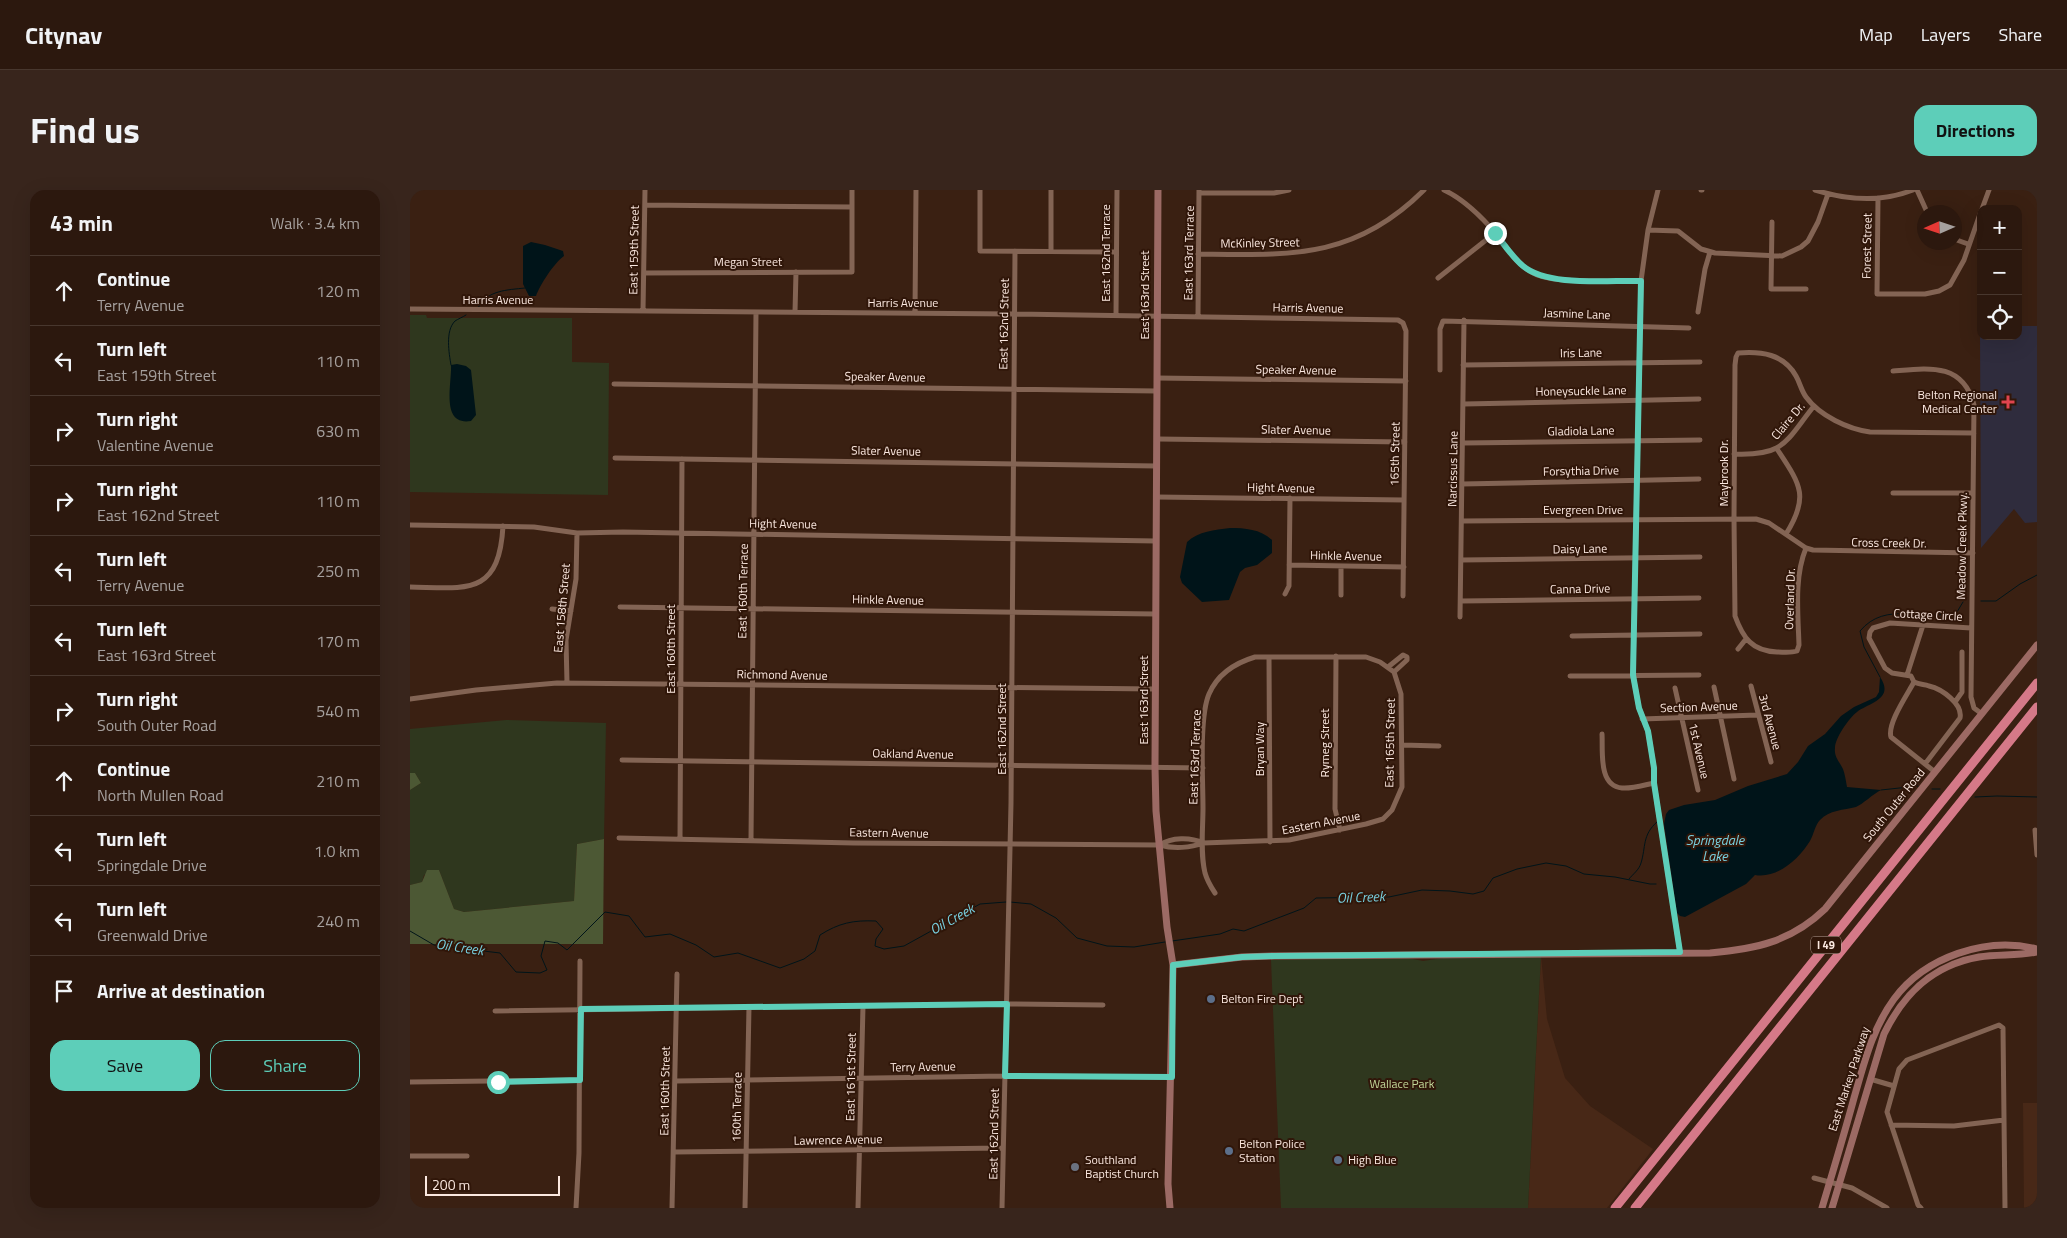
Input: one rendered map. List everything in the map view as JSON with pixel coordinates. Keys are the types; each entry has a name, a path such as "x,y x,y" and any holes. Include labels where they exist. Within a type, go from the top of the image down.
{"highway":[{"name":"I 49","path":"1615,1208 2037,683"},
{"name":"I 49","path":"1635,1208 2037,709"}],"street":[{"name":"East 159th Street","path":"643,310 645,190"},
{"path":"645,205 852,207 852,190"},
{"path":"915,313 916,190"},
{"path":"980,190 980,251 1116,252"},
{"path":"1051,190 1051,251"},
{"name":"East 162nd Terrace","path":"1116,190 1116,315"},
{"name":"East 163rd Street","path":"1158,190 1156,316 1158,439 1154,767 1173,965 1172,1077 1168,1184 1170,1208"},
{"path":"1199,192 1274,193 1290,190"},
{"name":"McKinley Street","path":"1198,254 1279,254 1308,252 1337,245 1380,225 1405,208 1424,190"},
{"path":"1444,190 1471,207 1518,262 1532,272 1547,278 1641,281"},
{"path":"1658,190 1648,230 1641,281 1633,675 1634,689 1642,719 1648,731 1654,768 1660,830 1680,952"},
{"path":"1815,190 1854,199 1891,197 1913,190"},
{"path":"1917,190 1924,205"},
{"path":"1983,205 1988,190"},
{"name":"East 163rd Terrace","path":"1198,316 1199,192"},
{"path":"1648,230 1678,232 1701,249 1724,255 1782,256 1792,252 1808,241 1818,222 1828,194"},
{"name":"Forest Street","path":"1878,198 1877,294 1925,294 1945,288 1950,285 1960,269 1968,244"},
{"name":"Megan Street","path":"644,272 852,272 852,207"},
{"path":"1962,242 1968,244 1977,220"},
{"path":"1772,222 1771,288 1806,289"},
{"path":"1438,278 1495,233"},
{"name":"East 162nd Street","path":"1002,1208 1012,765 1015,251"},
{"path":"1698,312 1705,269 1710,252"},
{"path":"795,312 796,272"},
{"name":"Harris Avenue","path":"410,309 1395,319"},
{"name":"East 160th Terrace","path":"751,840 756,312"},
{"name":"165th Street","path":"1395,319 1403,323 1406,331 1404,596"},
{"name":"Jasmine Lane","path":"1440,370 1441,324 1443,321 1464,320 1689,328"},
{"name":"Narcissus Lane","path":"1460,618 1464,320"},
{"name":"Maybrook Dr.","path":"1746,639 1740,631 1735,616 1735,365 1738,353 1766,354 1788,364 1797,377 1806,398 1814,406"},
{"name":"Iris Lane","path":"1463,365 1700,362"},
{"name":"Meadow Creek Pkwy.","path":"1893,371 1937,368 1963,381 1972,396 1974,405 1974,433 1971,697 1974,708 1982,714"},
{"name":"Speaker Avenue","path":"1156,378 1406,381"},
{"name":"Speaker Avenue","path":"614,384 1157,391"},
{"name":"Honeysuckle Lane","path":"1464,404 1699,399"},
{"path":"1814,406 1854,430 1870,432 1974,433"},
{"name":"Claire Dr.","path":"1777,449 1795,432 1814,406"},
{"name":"Slater Avenue","path":"1158,439 1405,442"},
{"name":"Gladiola Lane","path":"1463,443 1700,440"},
{"path":"1734,454 1760,454 1777,449 1797,482 1800,492 1798,511 1786,534"},
{"name":"Slater Avenue","path":"615,458 1157,466"},
{"name":"East 160th Street","path":"680,839 682,459"},
{"name":"Forsythia Drive","path":"1462,484 1699,479"},
{"path":"1893,493 1973,493"},
{"name":"Hight Avenue","path":"1156,497 1404,500"},
{"path":"1285,594 1289,586 1290,498"},
{"name":"Evergreen Drive","path":"1462,521 1734,518 1763,520 1806,548"},
{"name":"Hight Avenue","path":"410,525 534,527 577,534 682,532 1156,540"},
{"path":"410,587 462,588 482,581 492,572 499,556 503,526"},
{"name":"East 158th Street","path":"567,684 566,640 576,579 577,534"},
{"name":"Cross Creek Dr.","path":"1806,548 1836,552 1973,553"},
{"name":"Overland Dr.","path":"1746,639 1753,645 1769,652 1797,651 1799,645 1799,574 1806,548"},
{"name":"Daisy Lane","path":"1461,560 1700,557"},
{"name":"Hinkle Avenue","path":"1289,565 1404,567"},
{"path":"1341,566 1341,595"},
{"name":"Canna Drive","path":"1461,601 1699,598"},
{"name":"Hinkle Avenue","path":"620,606 1156,614"},
{"path":"552,609 571,611"},
{"name":"Cottage Circle","path":"1907,674 1892,673 1885,668 1870,638 1870,630 1890,623 1971,628"},
{"path":"1923,625 1907,674 1911,676 1914,682 1937,689 1954,702 1961,714 1960,718 1925,764"},
{"path":"1572,636 1700,634"},
{"path":"1738,649 1746,639"},
{"name":"South Outer Road","path":"1173,965 1242,957 1274,956 1710,953 1765,945 1789,935 1820,913 2037,645"},
{"path":"1954,702 1962,692 1962,652"},
{"path":"1270,657 1366,657 1388,667 1394,672 1407,660 1407,656 1403,654 1388,667"},
{"name":"Rymeg Street","path":"1336,656 1335,809 1340,830"},
{"name":"East 163rd Terrace","path":"1215,893 1205,873 1203,843 1204,711 1213,687 1227,669 1255,657 1270,657"},
{"name":"Bryan Way","path":"1270,657 1270,842"},
{"name":"East 165th Street","path":"1383,819 1392,810 1402,787 1401,694 1394,672"},
{"path":"1570,676 1699,675"},
{"path":"1914,682 1892,724 1891,737 1896,743 1935,772"},
{"name":"Richmond Avenue","path":"410,699 476,690 557,683 1155,689"},
{"name":"3rd Avenue","path":"1750,686 1770,762"},
{"path":"1714,687 1734,780"},
{"name":"1st Avenue","path":"1675,688 1698,790"},
{"name":"Section Avenue","path":"1642,719 1757,715"},
{"path":"1602,734 1605,774 1609,782 1621,788 1654,783"},
{"path":"1402,746 1440,746"},
{"name":"Oakland Avenue","path":"622,760 1203,768"},
{"name":"Eastern Avenue","path":"618,838 1160,845 1167,840 1196,840 1203,843 1270,842 1315,836 1383,819"},
{"path":"2035,830 2037,855"},
{"name":"East Markey Parkway","path":"1822,1208 1872,1037 1894,999 1916,978 1952,955 1974,948 1995,946 2026,946 2037,950"},
{"name":"East Markey Parkway","path":"1832,1208 1884,1034 1892,1017 1917,985 1947,967 1962,961 1980,957 2023,955 2037,950"},
{"path":"576,1208 579,1153 580,962"},
{"name":"East 160th Street","path":"672,1208 678,974"},
{"path":"495,1011 1007,1004 1103,1005"},
{"name":"East 161st Street","path":"858,1208 863,1006"},
{"name":"160th Terrace","path":"744,1208 749,1007"},
{"path":"1921,1208 1918,1205 1887,1112 1899,1069 1907,1060 1999,1025 2003,1028 2004,1208"},
{"name":"Terry Avenue","path":"676,1081 1005,1076 1172,1077"},
{"path":"1870,1079 1894,1086"},
{"path":"410,1082 580,1080"},
{"path":"1891,1125 1954,1126 2004,1120"},
{"name":"Lawrence Avenue","path":"674,1152 1004,1148"},
{"path":"410,1156 467,1156"},
{"path":"1814,1178 1839,1184 1865,1194 1886,1208"}],"shaded area":[{"name":"Belton Regional Medical Center","path":"2022,326 2037,326 2037,522 2025,523 2014,509 1981,548 1980,340 2022,340"},
{"path":"1541,956 1547,1019 1565,1078 1590,1106 1653,1149 1607,1208 1528,1208"},
{"path":"2023,1103 2037,1103 2037,1208 2024,1208"}],"green space":[{"path":"410,315 426,315 427,318 572,318 572,362 609,363 608,495 410,492"},
{"path":"506,720 606,723 604,839 577,844 574,901 464,912 454,909 439,870 424,875 422,882 410,885 410,790 421,783 415,773 410,773 410,729"},
{"path":"410,773 415,773 421,783 410,790"},
{"path":"604,839 603,944 410,944 410,885 422,882 427,870 439,870 454,909 464,912 574,901 577,844"},
{"name":"Wallace Park","path":"1541,956 1528,1208 1281,1208 1271,960 1408,958 1423,961 1443,958"}],"water":[{"path":"531,242 563,251 564,256 548,274 536,296 529,296 523,284 523,246"},
{"path":"451,365 466,366 471,370 476,415 471,421 461,421 455,417 451,410"},
{"path":"1241,528 1262,533 1272,540 1272,553 1257,565 1245,568 1240,572 1229,600 1202,602 1182,583 1180,577 1187,542 1202,533"},
{"name":"Springdale Lake","path":"1880,677 1884,684 1882,695 1874,703 1857,712 1850,719 1837,739 1835,751 1844,771 1847,787 1881,790 1856,807 1828,814 1820,820 1805,848 1787,866 1771,874 1755,875 1746,884 1685,917 1680,916 1677,913 1664,824 1669,810 1684,805 1715,800 1748,786 1787,774 1798,762 1808,746 1825,734 1841,716 1854,707 1876,697 1879,692"}],"waterway":[{"path":"478,308 492,294 505,290 525,288"},
{"path":"451,365 448,342 450,330 455,321 466,315"},
{"path":"1981,601 1996,601 2020,584 2037,575"},
{"path":"1880,677 1864,647 1860,631 1870,622 1881,616 1893,614 1931,615 1957,612 1963,602"},
{"path":"1881,790 1918,786"},
{"path":"1932,789 1940,789"},
{"path":"1975,797 2037,797"},
{"path":"1629,879 1640,865 1645,841 1652,827 1657,822"},
{"name":"Oil Creek","path":"1172,941 1220,934 1233,929 1244,931 1304,908 1316,898 1389,897 1422,890 1473,894 1484,891 1493,878 1517,869 1546,863 1566,866 1584,874 1656,884"},
{"name":"Oil Creek","path":"410,931 434,945 500,953 516,972 540,973 547,970 541,956 545,941 558,943 567,950 605,912 629,916 645,937 670,934 696,945 714,957 738,953 780,968 804,959 815,951 820,935 846,923 876,921 883,929 876,939 875,946 884,949 904,946 980,904 1006,902"},
{"name":"Oil Creek","path":"1010,902 1031,904 1056,918 1077,938 1107,946 1134,947 1165,942"}],"place":[{"name":"Belton Regional Medical Center","path":"2008,402"},
{"name":"Belton Fire Dept","path":"1211,999"},
{"name":"Belton Police Station","path":"1229,1151"},
{"name":"High Blue","path":"1338,1160"},
{"name":"Southland Baptist Church","path":"1075,1167"}],"route":[{"path":"498,1082 580,1080 581,1009 1007,1004 1005,1076 1172,1077 1173,965 1242,957 1274,956 1680,952 1660,830 1654,768 1648,731 1639,708 1634,689 1633,675 1641,281 1556,280 1547,278 1532,272 1518,262 1495,233"}]}
